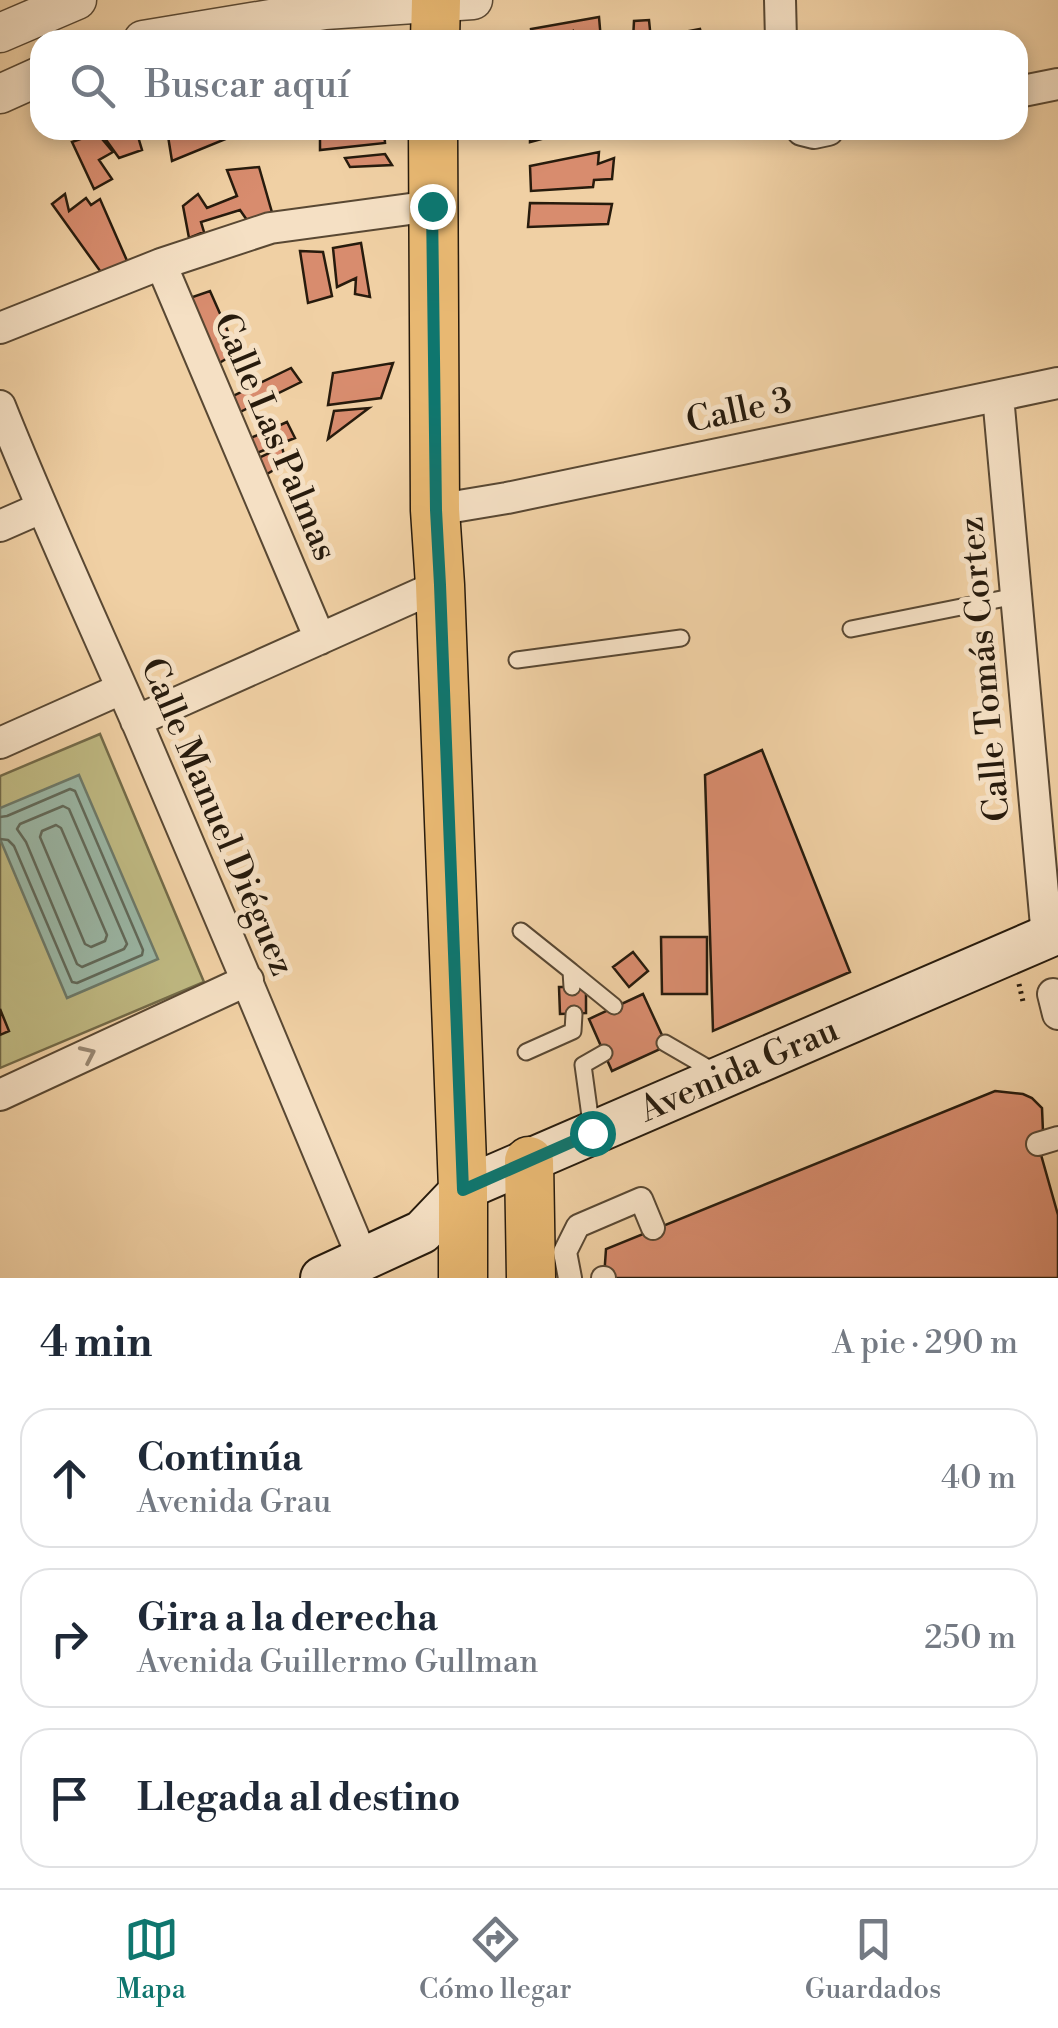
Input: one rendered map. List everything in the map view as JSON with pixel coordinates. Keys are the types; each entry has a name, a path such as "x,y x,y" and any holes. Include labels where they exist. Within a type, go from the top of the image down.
{"main road":[{"path":"434,140 436,510 463,1190 463,1278"},
{"name":"Avenida Grau","path":"322,1278 422,1232 463,1190 1053,934"},
{"path":"529,1161 549,1267"}],"street":[{"path":"0,33 77,0"},
{"path":"780,0 781,30"},
{"path":"204,30 325,10 445,11"},
{"path":"0,94 30,80"},
{"path":"1028,90 1058,84"},
{"path":"0,328 162,264 270,228 432,206"},
{"name":"Calle Las Palmas","path":"162,264 320,639"},
{"name":"Calle 3","path":"436,510 1058,383"},
{"name":"Calle Tomás Cortez","path":"998,396 1053,934"},
{"name":"Calle Manuel Diéguez","path":"0,406 248,980 363,1259"},
{"path":"0,526 41,508"},
{"path":"136,721 440,585"},
{"path":"0,742 121,689"},
{"path":"0,1095 248,980"},
{"path":"549,1267 578,1226 641,1200 653,1228"}],"lane":[{"path":"851,629 1016,596"},
{"path":"517,660 681,638"},
{"path":"521,931 572,979 614,1006"},
{"path":"526,1052 573,1022 592,1133"},
{"path":"666,1043 723,1077"},
{"path":"583,1065 604,1053"}],"shaded area":[{"path":"100,734 204,982 0,1068 0,776"}],"water":[{"path":"79,775 158,959 67,998 0,839 0,808"}],"building":[{"path":"599,17 600,30 531,30"},
{"path":"649,20 650,30 634,30 634,21"},
{"path":"103,140 113,152 99,160 112,179 94,189 72,142"},
{"path":"106,140 139,140 142,150 119,158"},
{"path":"169,140 223,140 172,161"},
{"path":"320,140 385,140 385,143 320,150"},
{"path":"599,152 598,164 614,158 612,179 594,180 593,187 531,191 530,166"},
{"path":"385,154 392,165 350,167 345,158"},
{"path":"259,167 273,216 249,223 240,210 201,222 204,232 189,238 183,206 198,194 207,208 237,196 227,170"},
{"path":"65,194 69,211 86,198 91,205 100,199 128,263 103,275 52,204"},
{"path":"530,203 612,204 608,224 528,227"},
{"path":"361,243 370,297 355,294 356,278 337,287 333,248"},
{"path":"300,251 323,252 332,296 308,303"},
{"path":"210,291 237,352 213,367 184,300"},
{"path":"393,363 381,398 328,405 333,373"},
{"path":"291,368 301,382 238,413 227,399"},
{"path":"369,408 328,439 334,411"},
{"path":"287,422 295,438 249,456 244,441"},
{"path":"282,447 286,463 260,478 252,461"},
{"path":"762,750 850,972 713,1031 705,775"},
{"path":"661,937 707,937 707,994 662,994"},
{"path":"633,952 648,971 629,987 613,967"},
{"path":"559,987 586,987 586,1013 560,1014"},
{"path":"643,994 667,1046 612,1071 589,1019"},
{"path":"0,1009 9,1031 0,1035"},
{"path":"995,1091 1023,1094 1042,1108 1043,1132 1038,1144 1058,1215 1058,1278 604,1278 606,1249"}],"route":[{"path":"432,206 436,510 463,1190 592,1133"}]}
